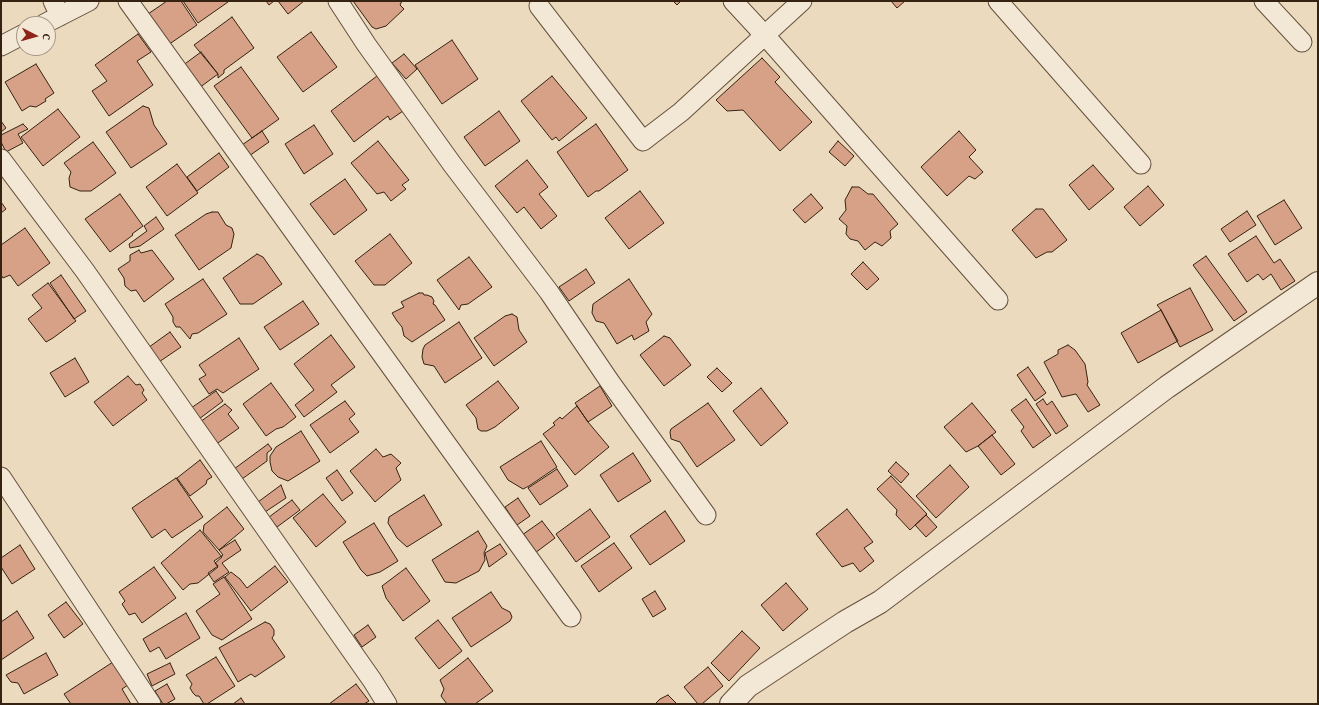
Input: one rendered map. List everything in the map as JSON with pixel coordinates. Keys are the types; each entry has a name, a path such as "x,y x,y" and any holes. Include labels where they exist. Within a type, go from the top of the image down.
{"street":[{"path":"53,14 89,1"},
{"path":"128,1 571,616"},
{"path":"338,1 366,44 452,164 549,292 610,382 706,515"},
{"path":"733,1 998,300"},
{"path":"539,6 643,141 681,112 802,1"},
{"path":"998,1 1141,164"},
{"path":"1264,1 1302,42"},
{"path":"1,46 16,38"},
{"path":"1,159 85,271 372,680 387,704"},
{"path":"732,704 748,686 845,622 880,602 1167,387 1318,283"},
{"path":"1,477 151,704"}],"building":[{"path":"167,1 181,1 197,25 168,45 148,14"},
{"path":"183,1 227,1 228,2 198,23"},
{"path":"266,1 274,1 269,5"},
{"path":"278,1 304,1 288,14"},
{"path":"353,1 402,1 400,5 404,9 386,26 376,29 372,27"},
{"path":"673,1 681,1 677,5"},
{"path":"891,1 905,1 897,8"},
{"path":"232,17 254,48 224,70 224,73 218,78 218,74 194,45"},
{"path":"311,32 337,67 303,92 277,57"},
{"path":"138,34 151,52 137,61 153,85 109,116 92,91 107,81 95,65"},
{"path":"452,40 478,79 442,104 415,65"},
{"path":"201,52 218,74 199,88 182,66"},
{"path":"404,54 417,69 406,79 392,63"},
{"path":"762,58 780,77 775,82 812,122 780,151 743,110 727,111 716,100"},
{"path":"36,64 54,93 45,99 46,101 36,107 30,106 22,111 5,82"},
{"path":"241,67 279,119 252,138 214,86"},
{"path":"377,76 403,111 390,120 388,116 354,142 331,111"},
{"path":"552,76 587,118 559,141 556,137 552,140 521,101"},
{"path":"143,106 149,108 154,125 167,144 131,168 106,132"},
{"path":"58,109 80,137 43,166 21,137"},
{"path":"499,111 520,141 485,166 464,137"},
{"path":"1,121 6,128 1,132"},
{"path":"23,124 28,129 18,134 23,143 6,152 1,142 1,135"},
{"path":"596,124 628,170 588,197 557,152"},
{"path":"314,125 333,154 304,174 285,144"},
{"path":"262,131 269,142 249,156 242,145"},
{"path":"959,131 976,150 969,157 983,172 975,179 969,176 947,196 921,167"},
{"path":"378,141 409,180 402,185 406,189 391,201 384,192 377,194 351,163"},
{"path":"838,141 854,156 845,166 829,152"},
{"path":"93,142 116,173 91,191 80,191 70,187 69,178 71,172 64,163"},
{"path":"219,153 229,167 197,191 187,177"},
{"path":"527,160 548,187 539,194 557,216 541,229 524,207 517,213 495,186"},
{"path":"177,164 198,193 167,216 146,187"},
{"path":"1093,165 1114,189 1089,210 1069,185"},
{"path":"345,179 367,210 334,235 310,204"},
{"path":"1148,186 1164,205 1140,226 1124,207"},
{"path":"852,187 859,187 868,194 873,194 898,224 890,231 891,238 882,246 875,242 865,250 858,241 850,239 846,234 847,226 839,219 846,210 845,200"},
{"path":"640,191 664,223 629,249 605,218"},
{"path":"120,194 143,226 110,252 85,219"},
{"path":"811,194 823,208 805,223 793,210"},
{"path":"1284,200 1302,228 1275,245 1257,216"},
{"path":"1,202 6,209 1,213"},
{"path":"1036,209 1043,209 1067,240 1052,252 1047,252 1036,258 1012,230"},
{"path":"1247,211 1256,225 1230,242 1221,229"},
{"path":"218,212 226,225 232,228 234,234 231,248 199,270 175,235 206,214"},
{"path":"156,217 164,229 140,246 130,248 129,244 147,231 144,226"},
{"path":"25,228 50,263 18,286 10,275 3,278 1,275 1,245"},
{"path":"390,234 412,263 385,285 374,285 355,261"},
{"path":"1256,236 1274,263 1280,259 1295,281 1281,290 1271,274 1263,280 1258,274 1247,282 1228,254"},
{"path":"139,250 141,253 152,250 174,279 144,302 136,290 131,291 125,286 124,278 118,269 130,261 130,255"},
{"path":"257,254 263,257 282,284 253,304 240,304 223,278"},
{"path":"1206,256 1247,312 1234,321 1193,265"},
{"path":"469,257 492,287 468,304 461,305 459,310 437,280"},
{"path":"863,262 879,279 867,290 851,274"},
{"path":"586,269 595,283 569,301 559,287"},
{"path":"61,275 86,311 74,319 50,283"},
{"path":"203,279 227,314 198,333 192,334 190,339 180,327 176,327 173,322 173,317 165,304"},
{"path":"629,279 652,314 646,322 649,331 634,340 632,335 617,344 604,323 596,321 592,313 593,304"},
{"path":"48,283 76,321 46,342 28,319 42,308 32,295"},
{"path":"1190,288 1213,330 1180,347 1157,305"},
{"path":"419,293 432,297 434,301 433,304 445,320 412,342 404,336 402,327 392,313 404,307 401,302"},
{"path":"303,301 319,324 280,350 264,327"},
{"path":"1161,310 1178,341 1138,363 1121,333"},
{"path":"512,314 517,317 519,330 527,342 494,366 474,338 505,316"},
{"path":"459,322 482,358 445,383 434,366 424,364 422,357 423,349 425,345"},
{"path":"170,332 181,347 156,364 145,350"},
{"path":"331,335 355,367 331,385 337,392 304,417 295,405 314,390 294,364"},
{"path":"664,336 670,338 691,365 664,386 640,355"},
{"path":"239,338 259,369 223,393 217,389 209,394 199,379 206,375 199,365"},
{"path":"1068,345 1075,350 1085,364 1088,382 1087,385 1100,405 1088,412 1076,394 1062,397 1044,362 1058,354 1058,350"},
{"path":"75,358 89,382 65,397 50,373"},
{"path":"1028,367 1046,393 1035,401 1017,375"},
{"path":"717,368 732,383 722,392 707,377"},
{"path":"128,376 136,385 140,384 144,390 142,393 147,400 113,426 94,402"},
{"path":"498,381 519,408 495,427 487,431 481,431 478,429 476,418 466,405"},
{"path":"271,383 296,417 283,427 276,429 266,436 243,404"},
{"path":"600,386 612,406 588,422 575,403"},
{"path":"761,388 788,423 761,446 733,411"},
{"path":"216,391 223,401 199,419 191,408"},
{"path":"1026,399 1051,435 1033,448 1021,431 1024,427 1011,410"},
{"path":"1043,399 1047,405 1052,401 1068,426 1056,434 1036,404"},
{"path":"345,401 355,414 349,419 359,432 330,453 310,425"},
{"path":"708,403 735,440 697,467 680,442 671,439 670,432 671,429"},
{"path":"972,403 996,432 978,446 966,452 944,427"},
{"path":"225,404 232,410 228,414 239,428 215,445 200,422"},
{"path":"577,406 609,447 575,475 543,434 555,425 553,423 560,417 562,419"},
{"path":"301,431 320,461 288,481 278,477 272,471 270,456 276,447"},
{"path":"992,435 1015,464 1001,475 978,446"},
{"path":"541,441 557,467 523,489 508,480 500,467"},
{"path":"268,444 272,449 267,453 267,461 242,479 234,469"},
{"path":"376,449 383,457 391,454 401,463 396,468 401,480 375,502 350,471"},
{"path":"633,453 651,481 618,502 600,475"},
{"path":"200,460 212,477 207,480 206,484 190,496 177,478"},
{"path":"896,462 909,474 901,483 888,471"},
{"path":"950,465 969,487 936,518 916,496"},
{"path":"557,469 568,486 540,505 528,488"},
{"path":"337,470 353,493 342,501 326,478"},
{"path":"891,476 927,514 910,530 896,515 897,510 877,489"},
{"path":"176,478 203,517 172,538 165,529 152,538 132,508"},
{"path":"281,485 286,498 265,512 258,502"},
{"path":"323,494 346,522 316,547 293,518"},
{"path":"424,495 442,525 407,547 397,538 388,523 389,517"},
{"path":"518,498 530,516 517,525 505,507"},
{"path":"292,500 300,510 277,527 269,517"},
{"path":"227,507 244,529 219,550 203,532 204,525"},
{"path":"590,509 610,537 576,562 556,534"},
{"path":"847,509 873,542 864,548 874,561 860,572 853,563 842,567 816,534"},
{"path":"665,511 685,541 650,565 630,536"},
{"path":"926,515 937,527 926,537 915,525"},
{"path":"542,521 555,538 535,553 522,535"},
{"path":"374,523 398,561 380,572 367,576 361,570 343,542"},
{"path":"200,530 222,557 215,563 218,567 198,583 190,584 183,590 161,563"},
{"path":"478,531 487,546 484,553 485,560 479,571 456,583 445,582 432,560"},
{"path":"235,540 241,550 222,563 229,572 214,582 208,573 218,566 214,561 223,555 219,550"},
{"path":"614,543 632,568 599,592 581,566"},
{"path":"500,544 507,554 489,567 485,553"},
{"path":"20,545 35,569 12,584 1,567 1,558"},
{"path":"275,566 288,582 251,611 225,577 231,572 240,579 247,588"},
{"path":"154,567 176,598 142,623 135,613 129,615 122,604 125,601 119,592"},
{"path":"406,568 430,601 403,621 386,598 382,586"},
{"path":"224,577 252,619 222,640 212,635 196,611 220,594 213,584"},
{"path":"786,583 808,609 783,631 761,605"},
{"path":"655,591 666,609 653,617 642,599"},
{"path":"491,592 502,608 510,612 512,617 510,621 471,647 452,618"},
{"path":"66,602 83,624 64,638 48,615"},
{"path":"17,611 34,638 1,660 1,622"},
{"path":"186,613 200,638 166,659 159,647 150,652 143,639"},
{"path":"438,620 462,651 439,669 415,638"},
{"path":"265,622 270,624 274,630 274,635 272,638 285,657 255,677 251,674 238,682 219,648"},
{"path":"368,625 376,637 362,647 354,635"},
{"path":"742,631 760,648 729,681 711,663"},
{"path":"46,653 58,675 24,694 18,683 11,682 6,675"},
{"path":"216,657 235,686 207,704 204,704 199,696 196,696 193,693 190,688 192,684 186,675"},
{"path":"468,658 493,691 475,704 447,704 441,696 444,689 440,680"},
{"path":"113,662 128,685 122,689 131,704 71,704 64,694"},
{"path":"170,663 175,674 152,686 147,674"},
{"path":"708,667 723,686 702,704 698,704 684,687"},
{"path":"167,684 175,699 163,704 155,691"},
{"path":"356,684 369,701 364,704 329,704"},
{"path":"668,695 677,704 655,704 660,699"},
{"path":"241,698 245,704 233,704"}]}
